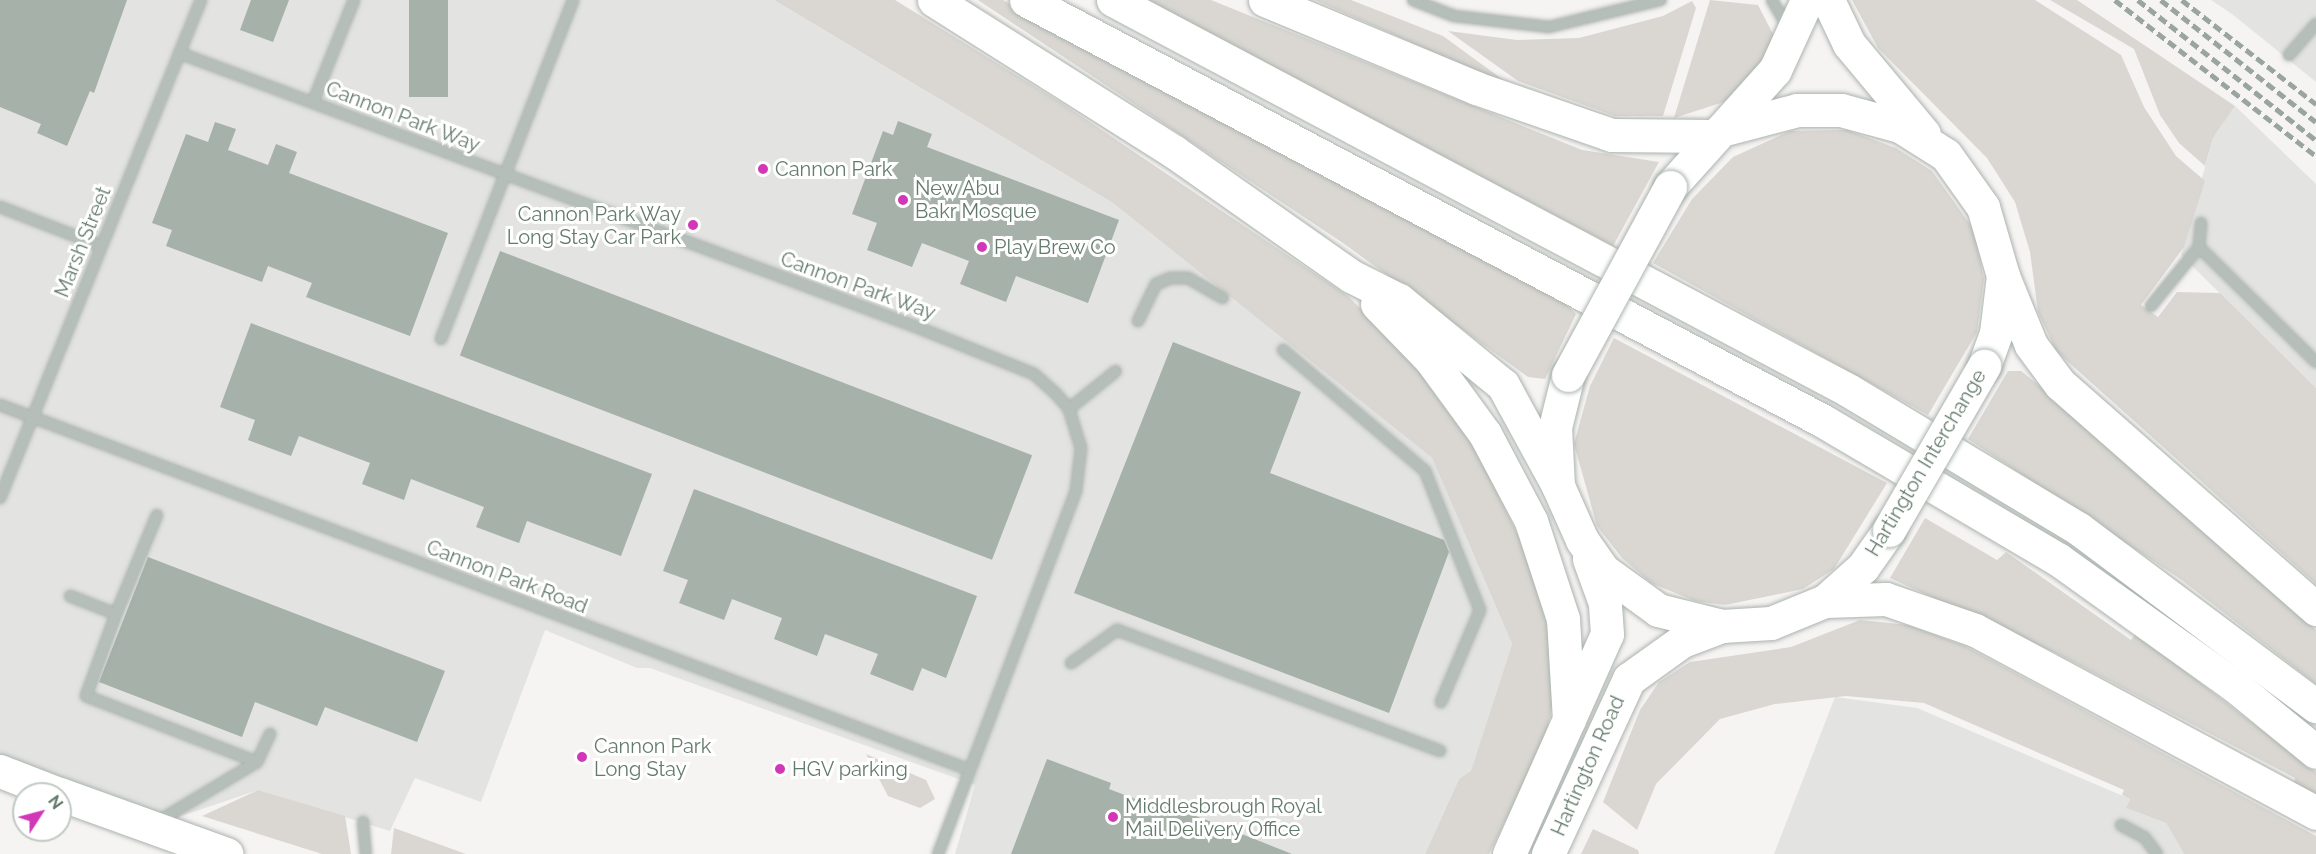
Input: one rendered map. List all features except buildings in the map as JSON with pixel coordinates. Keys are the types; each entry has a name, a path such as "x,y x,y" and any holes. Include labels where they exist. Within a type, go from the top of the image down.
{"main road":[{"path":"934,0 1173,151 1351,276 1399,300 1503,385 1558,486"},
{"path":"1026,0 1854,439 2059,560 2235,686 2316,752"},
{"path":"1113,0 1848,390 2079,530 2316,706"},
{"path":"1265,0 1476,88 1612,135 1717,133 1775,70 1791,44 1807,0"},
{"path":"1828,0 1849,44 1927,138"},
{"name":"Hartington Interchange","path":"1825,108 1872,116 1927,138 1968,180 1983,207 2003,276 1996,333 1984,366 1889,530 1863,567 1825,601 1771,623 1722,626 1658,610 1603,570 1582,540 1558,486 1555,427 1568,375 1670,187 1717,133 1763,116 1825,108"},
{"path":"1351,276 1431,360 1508,473 1548,563 1563,619 1569,720"},
{"path":"2003,276 2031,345 2060,384 2316,609"},
{"name":"Hartington Road","path":"1509,854 1607,634 1605,603 1582,540"},
{"path":"1825,601 1886,599 1975,630 2316,813"},
{"name":"Hartington Road","path":"1548,854 1629,679 1682,641 1722,626"},
{"path":"0,771 28,782"},
{"path":"72,799 227,854"}],"street":[{"name":"Marsh Street","path":"0,498 201,0"},
{"path":"313,102 354,0"},
{"path":"441,339 507,176 573,0"},
{"path":"1413,0 1454,16 1549,27 1660,0"},
{"path":"1772,0 1787,24 1791,44"},
{"path":"2289,55 2316,24"},
{"name":"Cannon Park Way","path":"179,53 1012,364 1034,374 1069,409 1081,448 1076,491 938,854"},
{"path":"0,207 101,246"},
{"path":"2151,306 2199,247 2201,223"},
{"path":"2199,247 2316,362"},
{"path":"1138,321 1156,284 1171,278 1188,278 1223,298"},
{"path":"1283,350 1425,471 1479,610 1441,702"},
{"path":"1069,409 1116,371"},
{"name":"Cannon Park Road","path":"0,405 970,770"},
{"path":"157,515 116,614 86,696 257,762"},
{"path":"70,596 116,614"},
{"path":"1071,663 1117,630 1440,751"},
{"path":"148,827 257,762 270,734"},
{"path":"363,822 366,854"},
{"path":"2121,825 2145,838 2157,854"}],"shaded area":[{"name":"Cannon Park","path":"0,0 774,0 1113,203 1432,458 1512,644 1471,772 1459,779 1425,854 955,854 975,785 650,668 637,668 545,630 481,802 415,778 390,831 258,790 149,827 72,798 72,782 29,782 0,771"},
{"path":"774,0 895,0 1063,104 1348,296 1422,371 1469,435 1535,570 1551,645 1554,698 1544,743 1489,854 1425,854 1459,779 1471,771 1512,644 1432,458 1113,203"},
{"path":"978,0 1003,0 1558,297 1576,314 1545,379 1528,377 1343,243"},
{"path":"1147,0 1211,0 1582,150 1659,162 1613,246"},
{"path":"1315,0 1351,0 1443,36 1513,87"},
{"path":"1710,0 1758,5 1774,36 1773,54 1730,100 1674,118"},
{"path":"1852,0 2035,0 2121,55 2144,107 2176,156 2205,181 2184,247 2141,305 2158,317 2177,292 2220,293 2316,388 2316,584 2056,351 2038,312 2030,252 2015,202 1987,158 1878,48"},
{"path":"2050,0 2077,0 2235,106 2213,138 2205,166 2179,143 2160,115 2134,49"},
{"path":"2211,0 2316,0 2316,82 2232,14"},
{"path":"1692,1 1696,8 1663,116 1615,116 1518,81 1448,31 1517,40 1579,38 1663,16"},
{"path":"2235,106 2316,184 2316,388 2181,255 2213,138"},
{"path":"1847,130 1896,148 1932,171 1974,230 1984,279 1977,332 1928,415 1653,263 1692,199 1733,157 1790,131"},
{"path":"1614,338 1887,483 1834,569 1803,589 1725,605 1695,601 1651,583 1622,558 1597,526 1574,444 1590,386"},
{"path":"2008,371 2021,371 2083,421 2316,630 2316,684 2179,578 1968,439"},
{"path":"1925,518 1997,560 2006,552 2131,640 2136,633 2316,772 2316,796 2294,784 2295,778 2056,653 1890,578"},
{"path":"1860,620 1908,625 1965,646 2316,836 2316,854 2184,854 2166,823 2126,808 2130,799 2122,795 2124,790 1924,703 1846,696 1775,704 1720,719 1656,784 1637,830 1603,802 1640,710 1659,682 1690,662 1791,647"},
{"path":"1835,697 1917,708 2130,799 2126,808 2166,823 2184,854 1774,854"},
{"path":"866,754 926,780 935,799 920,808 888,796"},
{"path":"258,790 345,816 351,854 322,854 202,816"},
{"path":"394,828 466,854 391,854"},
{"path":"1593,829 1638,850 1639,854 1581,854"}],"railway":[{"path":"2115,0 2316,156"},
{"path":"2138,0 2316,140"},
{"path":"2161,0 2316,122"},
{"path":"2182,0 2316,104"}],"place":[{"name":"Cannon Park","path":"763,169"},
{"name":"New Abu Bakr Mosque","path":"903,200"},
{"name":"Cannon Park Way Long Stay Car Park","path":"693,225"},
{"name":"Play Brew Co","path":"982,247"},
{"name":"Cannon Park Long Stay","path":"582,757"},
{"name":"HGV parking","path":"780,769"},
{"name":"Middlesbrough Royal Mail Delivery Office","path":"1113,817"}]}
